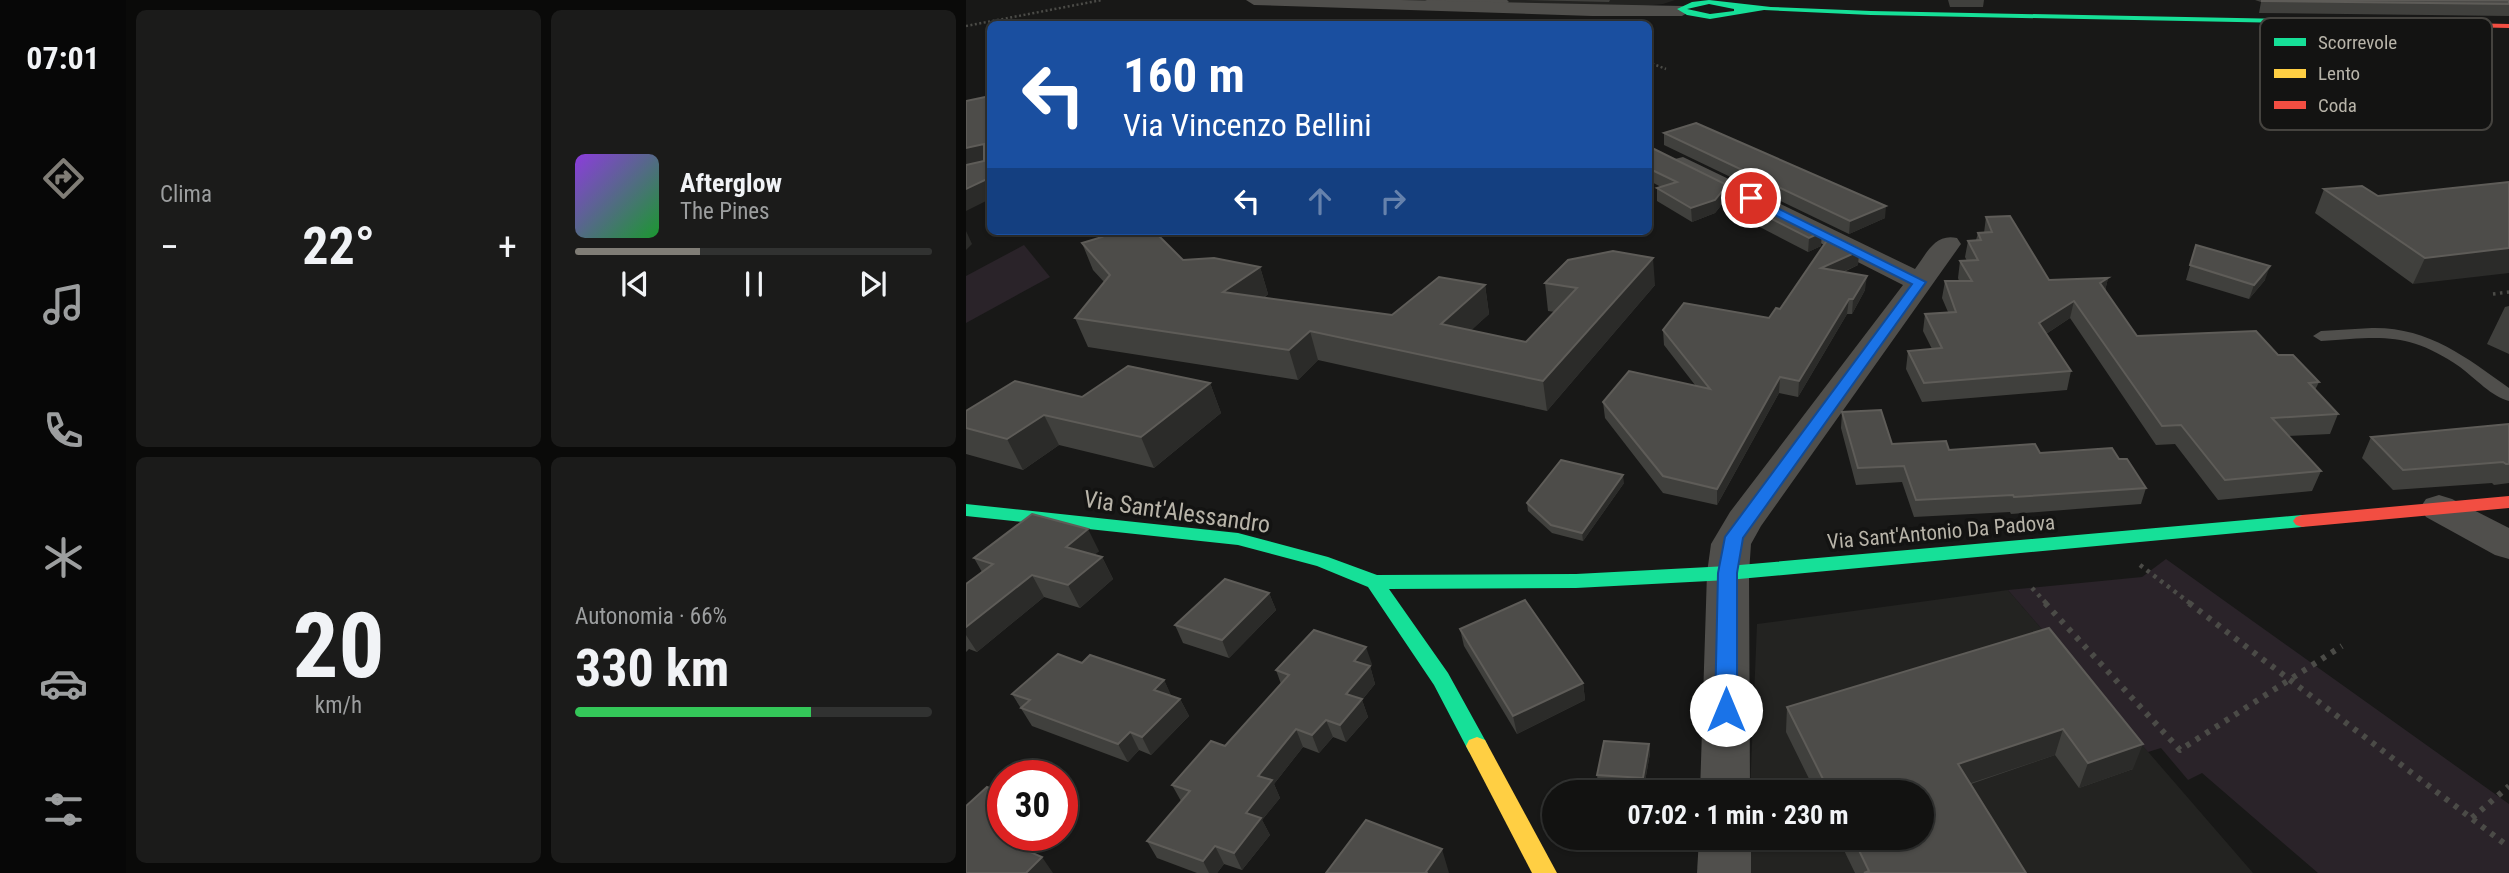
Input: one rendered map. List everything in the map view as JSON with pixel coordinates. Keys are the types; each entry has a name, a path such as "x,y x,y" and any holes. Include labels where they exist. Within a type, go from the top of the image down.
{"street":[{"path":"1254,0 1639,11 1729,4 1770,9 2260,20"},
{"path":"1652,27 1709,17 1729,4"},
{"path":"1688,7 1709,17"},
{"path":"1668,24 1688,7"},
{"path":"1667,156 1920,282"},
{"path":"1725,780 1728,573 1731,544 1738,529 1948,244"},
{"name":"Via Sant'Antonio Da Padova","path":"1375,582 1576,581 1728,573 2509,502"},
{"path":"2439,508 2509,545"},
{"name":"Via Sant'Alessandro","path":"966,510 1238,539 1322,561 1375,582"},
{"path":"1375,582 1441,679 1545,873"},
{"path":"1724,873 1725,850"}],"lane":[{"path":"1429,0 1529,3"},
{"path":"2321,336 2387,333 2418,338 2444,350 2509,396"}],"path":[{"path":"992,21 1102,0"},
{"path":"966,26 987,22"},
{"path":"1652,64 1666,69"},
{"path":"2493,294 2509,292"},
{"path":"2115,537 2124,552 2509,847"},
{"path":"2032,588 2180,750 2342,646"},
{"path":"2472,818 2509,786"}],"shaded area":[{"path":"1338,0 1675,0 1624,8"},
{"path":"1024,245 1050,277 966,323 966,276"},
{"path":"2166,559 2509,804 2509,873 2318,873 2202,773 2188,780 2161,748 2148,752 2008,590 2142,577"},
{"path":"2008,590 2253,873 1747,873 1748,850 1934,850 1934,780 1751,780 1757,624"}],"building":[{"path":"2509,0 2509,4 2262,1"},
{"path":"987,97 987,179 966,189 966,165 984,161 984,144 966,148 966,101"},
{"path":"1696,123 1886,206 1850,221 1664,133"},
{"path":"1652,148 1727,185 1715,200 1691,208 1657,188 1677,182 1652,170"},
{"path":"2509,182 2509,248 2425,258 2324,189 2362,186 2378,196"},
{"path":"1762,203 1822,232 1809,238 1756,211"},
{"path":"2010,216 2049,280 2108,278 2100,283 2137,336 2256,331 2278,355 2293,355 2319,382 2309,383 2338,414 2272,418 2321,471 2225,480 2181,425 2162,426 2074,301 2039,323 2071,371 1924,383 1908,351 1942,348 1925,314 1956,312 1945,281 1972,281 1960,261 1978,260 1968,241 1981,240 1978,233 1992,232 1986,217"},
{"path":"1100,235 1158,235 1183,260 1214,258 1260,267 1223,292 1392,315 1439,277 1485,285 1441,324 1526,342 1577,288 1545,283 1568,260 1613,251 1653,258 1543,381 1310,331 1289,350 1075,318 1110,275 1082,243 1102,237"},
{"path":"1830,236 1859,251 1821,268 1867,276 1853,299 1849,299 1799,381 1780,377 1717,489 1663,476 1603,402 1629,371 1710,389 1663,330 1684,303 1769,318 1776,308 1780,309"},
{"path":"2196,245 2270,266 2254,285 2190,265"},
{"path":"1128,366 1210,383 1141,437 1044,415 1007,439 966,428 966,411 1015,381 1082,397"},
{"path":"1881,410 1892,444 1946,441 1949,450 2035,444 2040,453 2112,448 2119,459 2127,459 2146,488 2014,497 1916,500 1904,466 1858,468 1842,412"},
{"path":"2509,424 2509,464 2503,462 2403,470 2371,437"},
{"path":"1561,460 1623,475 1582,533 1551,525 1527,503"},
{"path":"1032,514 1088,529 1066,547 1102,557 1068,585 1032,575 966,627 966,584 993,564 974,558"},
{"path":"1225,579 1269,593 1222,640 1175,625"},
{"path":"1525,600 1583,683 1513,716 1460,629"},
{"path":"2049,628 2143,744 2088,763 2063,729 1958,764 2026,873 1864,873 1869,871 1859,850 1934,850 1934,780 1824,780 1787,707"},
{"path":"1314,630 1366,647 1354,661 1370,666 1346,694 1362,699 1340,725 1326,720 1312,735 1296,729 1258,776 1272,780 1246,813 1261,818 1234,853 1215,846 1203,861 1147,841 1190,791 1172,785 1211,741 1225,746 1289,675 1276,670"},
{"path":"1058,654 1082,663 1090,655 1164,680 1154,690 1180,699 1142,737 1130,732 1118,744 1021,708 1030,700 1012,694"},
{"path":"1604,741 1649,744 1643,778 1597,775"},
{"path":"987,787 987,851 1028,851 1042,857 1026,873 966,873 966,806"},
{"path":"1366,820 1442,849 1427,873 1326,873"}],"traffic: fast":[{"path":"1737,11 1738,8 1731,5 1709,2 1681,9 1700,16 1761,9"},
{"path":"1733,4 1771,9 1871,13 2260,20"},
{"path":"966,510 1238,539 1322,561 1375,582 1441,679 1477,746"},
{"path":"1375,582 1576,581 1728,573 2302,521"}],"traffic: slow":[{"path":"1477,746 1545,873"}],"traffic: jam":[{"path":"2492,26 2509,26"},
{"path":"2302,521 2509,502"}],"route":[{"path":"1726,710 1728,573 1734,537 1920,282 1751,198"}]}
